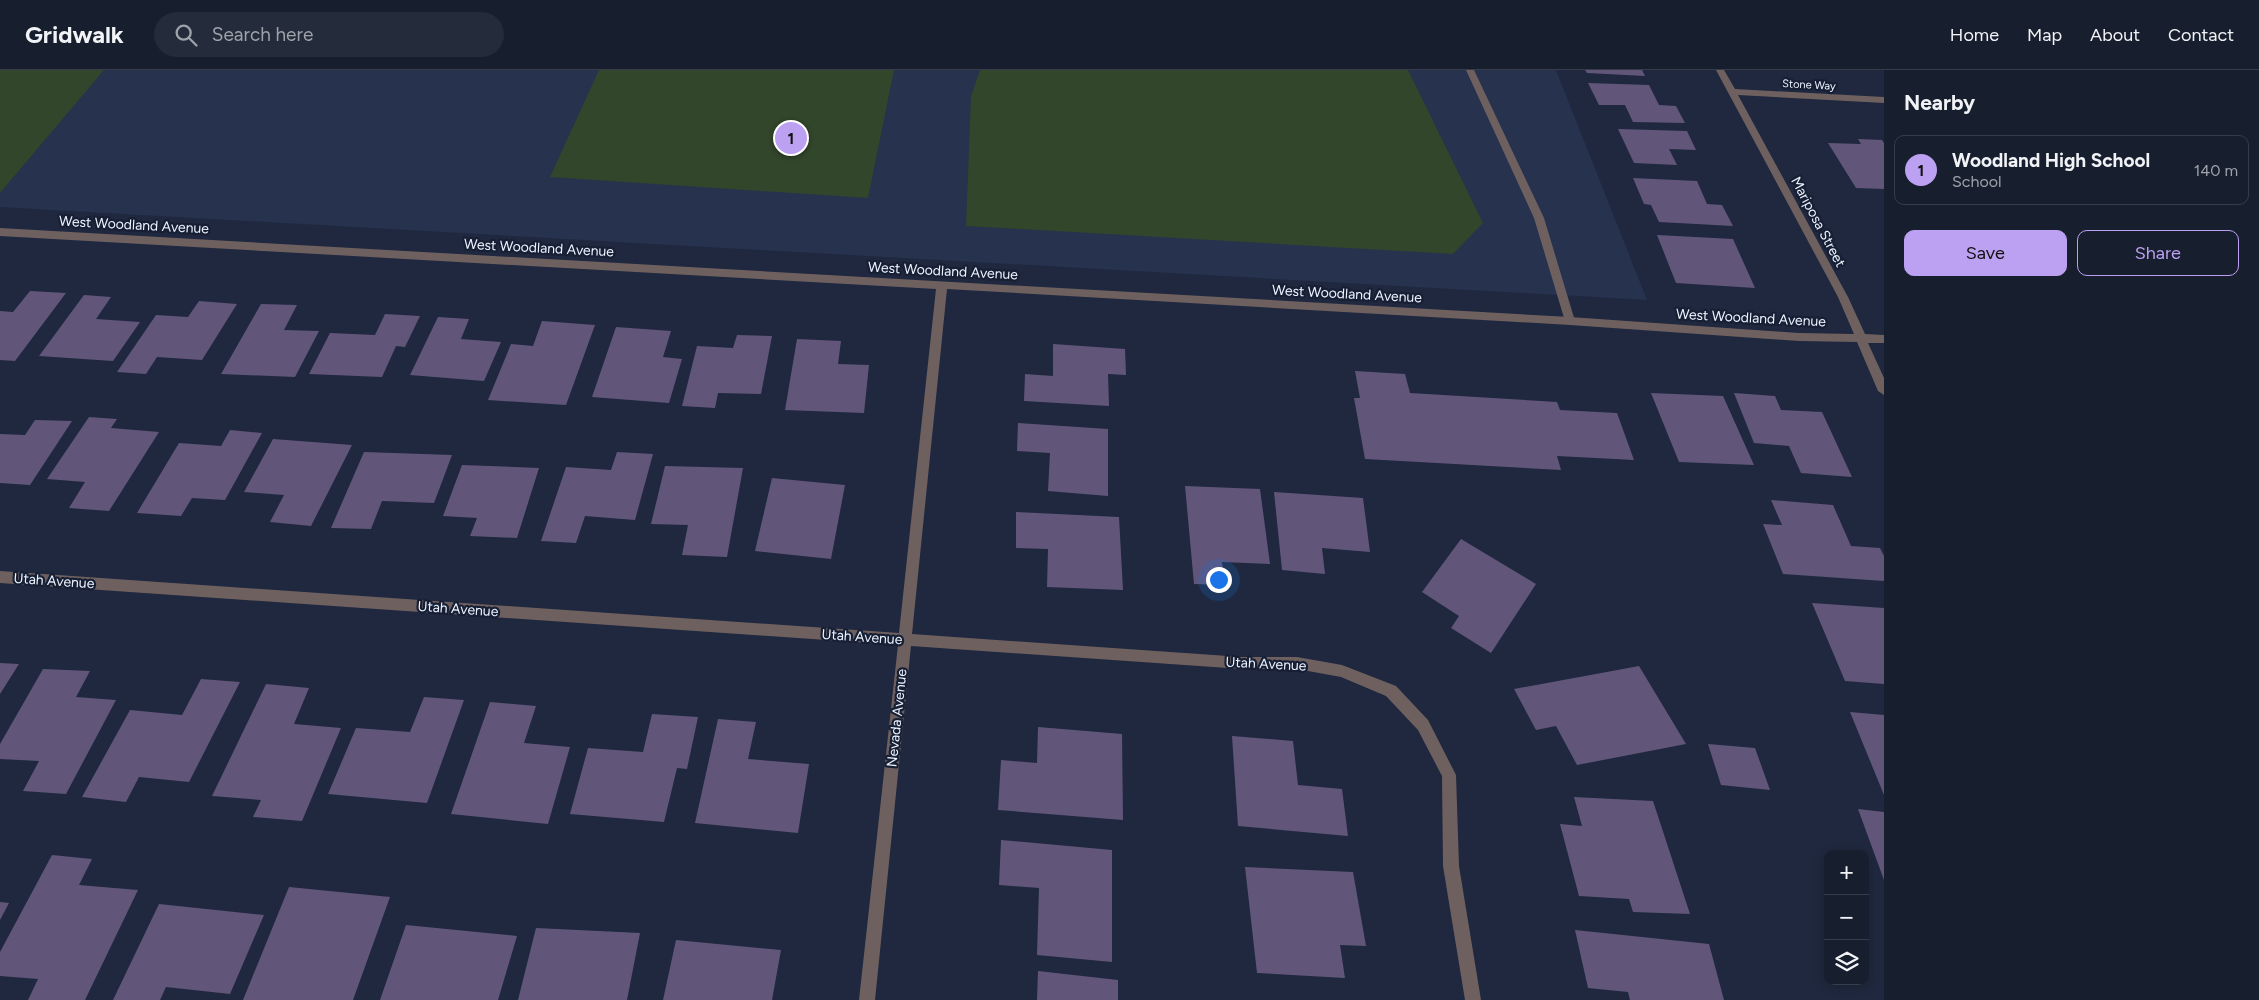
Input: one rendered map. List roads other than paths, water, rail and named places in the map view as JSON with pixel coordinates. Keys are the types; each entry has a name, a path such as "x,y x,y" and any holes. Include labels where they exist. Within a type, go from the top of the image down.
{"street":[{"path":"1470,70 1539,218 1570,321"},
{"name":"Mariposa Street","path":"1720,70 1842,297 1884,390"},
{"name":"Stone Way","path":"1732,92 1884,100"},
{"name":"West Woodland Avenue","path":"0,232 1570,321 1799,337 1884,339"},
{"name":"Nevada Avenue","path":"867,1000 942,286"},
{"name":"Utah Avenue","path":"0,577 1242,663 1297,663 1342,672 1390,691 1423,725 1448,775 1451,866 1473,1000"}],"place":[{"name":"Woodland High School","path":"791,138"}]}
